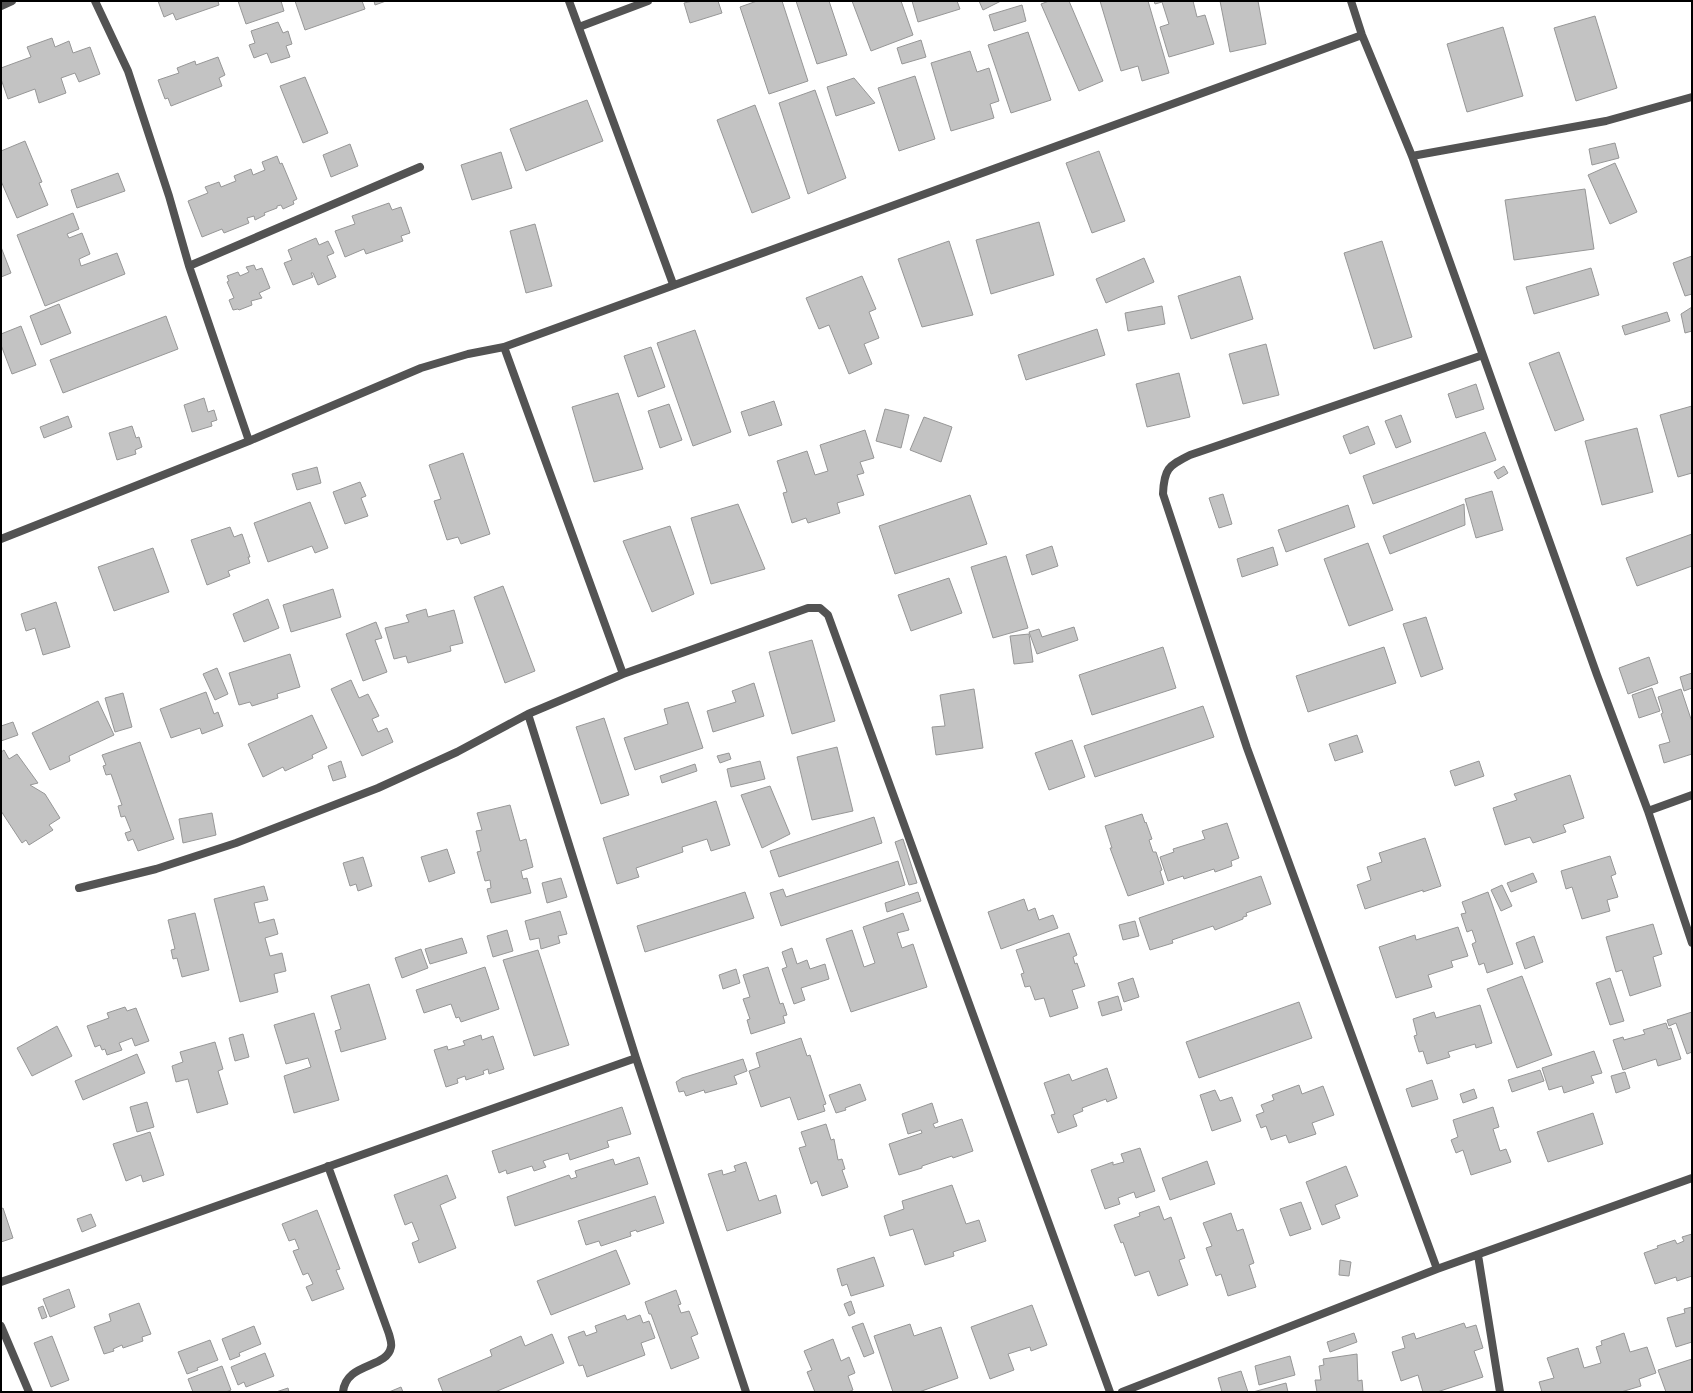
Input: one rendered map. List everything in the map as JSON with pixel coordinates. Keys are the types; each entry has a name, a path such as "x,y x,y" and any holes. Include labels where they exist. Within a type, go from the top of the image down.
{"street":[{"path":"1,6 12,1"},
{"path":"95,1 128,71 169,196 189,266 249,441"},
{"path":"570,1 673,284"},
{"path":"579,27 648,1"},
{"path":"1351,1 1362,35 1412,156 1597,675 1648,811 1692,943"},
{"path":"1,538 249,441 421,368 468,354 504,346 1362,35"},
{"path":"1412,156 1606,121 1692,97"},
{"path":"189,266 420,167"},
{"path":"504,346 623,674"},
{"path":"1437,1269 1247,748 1163,494 1164,476 1174,464 1190,455 1483,355"},
{"path":"79,888 156,869 236,843 378,788 457,752 528,714 623,674 808,608 820,608 828,615 1110,1392"},
{"path":"528,714 636,1058 746,1392"},
{"path":"1648,811 1692,795"},
{"path":"1,1282 636,1058"},
{"path":"328,1166 389,1334 391,1347 385,1357 353,1373 345,1382 343,1392"},
{"path":"1122,1392 1138,1389 1437,1269 1692,1178"},
{"path":"1478,1255 1500,1392"},
{"path":"1,1326 29,1392"}],"building":[{"path":"158,1 218,1 219,5 176,20 173,13 164,17"},
{"path":"238,1 281,1 284,11 246,24"},
{"path":"295,1 362,1 365,9 305,30"},
{"path":"374,1 386,1 375,5"},
{"path":"693,1 718,1 722,13 690,23 684,3"},
{"path":"757,1 782,1 808,81 769,94 740,7"},
{"path":"796,1 829,1 847,55 817,64"},
{"path":"852,1 901,1 913,35 871,51"},
{"path":"912,1 957,1 960,9 918,22"},
{"path":"979,1 1001,1 983,10"},
{"path":"1049,1 1069,1 1103,81 1079,91 1041,4"},
{"path":"1100,1 1148,1 1169,73 1142,81 1138,66 1121,71"},
{"path":"1154,1 1193,1 1197,17 1205,15 1214,44 1169,57 1160,27 1169,24 1162,2 1155,4"},
{"path":"1220,1 1258,1 1266,44 1230,52"},
{"path":"1022,5 1026,21 994,31 989,15"},
{"path":"1595,16 1617,88 1576,101 1554,28"},
{"path":"278,22 283,33 288,31 292,44 286,46 290,57 271,63 267,53 254,58 249,45 255,43 251,31"},
{"path":"1503,27 1523,96 1467,112 1447,44"},
{"path":"1028,32 1051,100 1011,113 988,45"},
{"path":"52,38 55,47 69,41 73,53 90,47 100,74 79,82 75,73 61,78 66,93 39,103 35,89 8,99 1,79 1,68 31,57 27,47"},
{"path":"921,40 926,57 902,64 897,48"},
{"path":"970,51 977,72 989,68 999,101 990,104 994,118 951,131 931,63"},
{"path":"218,57 225,75 219,78 222,86 171,106 168,98 165,99 158,80 179,73 177,68 195,61 196,65"},
{"path":"915,76 935,139 899,151 878,88"},
{"path":"305,77 328,133 303,143 280,86"},
{"path":"854,78 875,103 836,116 827,87"},
{"path":"815,90 846,178 808,194 779,103"},
{"path":"587,100 603,141 526,171 510,129"},
{"path":"755,105 790,198 752,213 717,120"},
{"path":"25,141 42,182 39,183 48,205 17,218 1,181 1,151"},
{"path":"1615,143 1619,158 1592,165 1589,149"},
{"path":"350,144 358,166 331,177 323,155"},
{"path":"1099,151 1125,221 1092,233 1066,163"},
{"path":"501,152 512,188 472,200 461,165"},
{"path":"277,156 280,164 282,163 297,199 293,201 294,204 283,209 281,205 277,206 277,208 264,213 265,215 255,220 254,216 247,218 249,223 224,233 222,229 202,237 188,201 208,193 205,187 219,182 221,187 236,181 234,176 251,169 253,175 265,170 262,162"},
{"path":"1615,163 1637,212 1610,224 1588,175"},
{"path":"118,173 125,191 77,208 71,190"},
{"path":"1585,189 1594,249 1514,260 1505,200"},
{"path":"389,203 392,210 401,207 410,233 401,236 403,241 366,254 364,249 345,257 335,231 355,224 352,216"},
{"path":"73,213 79,229 67,234 69,238 82,233 90,254 79,259 81,266 117,253 125,274 45,306 17,235"},
{"path":"1039,222 1054,275 991,294 976,240"},
{"path":"535,224 552,286 526,293 510,231"},
{"path":"316,238 319,245 328,241 334,253 327,256 336,277 318,285 313,273 311,273 313,277 293,285 284,263 292,260 288,250"},
{"path":"949,241 973,315 922,327 898,259"},
{"path":"1382,241 1412,337 1374,349 1344,253"},
{"path":"1,247 11,273 1,277"},
{"path":"1692,256 1692,294 1685,296 1673,263"},
{"path":"1144,258 1154,282 1106,303 1096,279"},
{"path":"254,265 256,270 262,268 270,288 259,293 262,298 251,301 252,305 239,310 233,310 229,300 234,298 227,282 229,281 227,276 238,272 240,276 249,272 246,267"},
{"path":"1591,268 1599,295 1534,314 1526,287"},
{"path":"862,276 876,309 869,312 879,338 864,344 872,364 849,374 829,325 819,329 806,298"},
{"path":"1240,276 1253,319 1191,339 1178,296"},
{"path":"59,304 71,333 41,345 30,316"},
{"path":"1162,306 1165,324 1128,331 1125,313"},
{"path":"1692,307 1692,331 1685,333 1681,314"},
{"path":"1667,312 1670,321 1625,335 1622,326"},
{"path":"166,316 178,349 63,393 50,360"},
{"path":"21,326 36,365 12,374 1,345 1,334"},
{"path":"1097,329 1105,355 1026,380 1018,355"},
{"path":"695,330 731,432 693,446 657,343"},
{"path":"1266,344 1279,395 1243,404 1229,354"},
{"path":"651,347 665,387 638,397 624,356"},
{"path":"1559,352 1584,420 1555,431 1529,363"},
{"path":"1179,373 1190,417 1147,427 1136,384"},
{"path":"1476,384 1484,409 1456,418 1448,394"},
{"path":"618,393 643,469 594,482 572,407"},
{"path":"204,398 208,412 214,410 217,420 211,422 212,426 192,432 184,405"},
{"path":"774,401 782,425 749,436 741,412"},
{"path":"669,404 682,440 660,448 648,411"},
{"path":"1692,406 1692,473 1678,477 1660,415"},
{"path":"885,409 909,415 901,448 876,441"},
{"path":"1401,415 1411,442 1396,448 1385,421"},
{"path":"68,416 72,427 44,438 40,427"},
{"path":"924,417 952,427 941,462 910,450"},
{"path":"132,426 136,438 139,437 142,447 135,450 136,454 117,460 109,433"},
{"path":"1368,426 1375,444 1350,454 1343,436"},
{"path":"1637,428 1653,492 1602,505 1585,441"},
{"path":"865,430 874,458 860,462 864,473 857,475 864,495 837,503 840,513 808,523 806,518 792,523 783,493 787,492 777,461 807,451 815,475 828,471 820,445"},
{"path":"1485,432 1496,460 1373,504 1363,476"},
{"path":"463,453 490,534 461,544 458,537 447,540 434,501 441,499 429,465"},
{"path":"1504,466 1508,473 1498,479 1494,472"},
{"path":"317,467 321,483 297,490 292,474"},
{"path":"360,482 366,496 361,498 368,516 345,524 333,492"},
{"path":"1492,491 1503,530 1476,538 1465,499"},
{"path":"1223,494 1232,524 1219,528 1209,498"},
{"path":"970,495 987,544 895,574 879,526"},
{"path":"310,502 328,548 315,553 312,546 268,562 254,523"},
{"path":"738,504 765,569 711,584 691,518"},
{"path":"1464,504 1465,525 1390,554 1383,536"},
{"path":"1348,505 1355,527 1286,552 1278,530"},
{"path":"670,526 694,594 652,612 623,541"},
{"path":"230,527 234,537 242,534 250,557 248,557 250,563 228,571 230,576 207,585 191,540"},
{"path":"1692,534 1692,566 1637,586 1626,558"},
{"path":"1368,543 1393,610 1349,626 1324,559"},
{"path":"1052,546 1058,566 1032,575 1026,555"},
{"path":"1273,547 1278,565 1242,577 1237,559"},
{"path":"153,548 169,592 114,611 98,567"},
{"path":"1006,556 1028,628 993,638 971,567"},
{"path":"949,578 962,613 911,631 898,595"},
{"path":"503,586 535,671 505,683 474,597"},
{"path":"333,589 341,617 291,632 283,605"},
{"path":"268,599 279,628 244,642 233,614"},
{"path":"56,602 70,647 43,655 35,628 26,631 21,614"},
{"path":"426,609 428,617 454,610 463,643 450,646 451,651 408,663 406,656 394,659 385,628 409,622 406,615"},
{"path":"1426,617 1443,669 1421,677 1403,624"},
{"path":"376,622 382,638 375,640 387,672 363,681 346,634"},
{"path":"1074,627 1078,640 1037,654 1029,632 1039,629 1042,637"},
{"path":"1029,634 1033,662 1014,664 1010,636"},
{"path":"812,640 835,721 792,734 769,652"},
{"path":"1163,647 1176,688 1092,715 1079,675"},
{"path":"1384,647 1396,683 1308,712 1296,676"},
{"path":"290,654 300,687 277,694 278,698 252,706 250,702 239,705 229,673"},
{"path":"1649,657 1658,683 1628,694 1619,668"},
{"path":"217,668 228,694 215,700 203,674"},
{"path":"1692,673 1692,688 1684,691 1680,677"},
{"path":"351,680 359,698 368,694 379,716 372,719 378,732 387,728 393,742 362,756 331,689"},
{"path":"754,683 764,716 713,732 707,711 736,702 732,691"},
{"path":"1652,688 1660,711 1639,718 1632,695"},
{"path":"974,689 983,748 936,755 932,727 945,726 940,695"},
{"path":"1681,689 1692,722 1692,754 1664,763 1659,745 1670,742 1661,714 1663,713 1658,697"},
{"path":"206,692 214,714 218,712 223,726 202,734 200,728 171,738 160,709"},
{"path":"123,693 132,727 115,732 105,698"},
{"path":"98,701 114,735 69,756 70,761 50,770 32,733"},
{"path":"688,702 703,748 635,770 624,738 668,724 664,709"},
{"path":"1203,706 1214,737 1095,777 1084,746"},
{"path":"312,715 327,748 312,755 313,758 285,771 283,767 263,777 248,744"},
{"path":"604,718 629,795 601,804 576,727"},
{"path":"13,722 18,735 1,741 1,726"},
{"path":"1357,735 1363,752 1335,761 1329,744"},
{"path":"1072,740 1085,777 1049,790 1035,753"},
{"path":"140,742 174,839 138,851 133,839 128,841 125,833 131,831 125,816 121,817 118,806 122,805 111,774 106,775 103,766 106,765 102,755"},
{"path":"837,747 853,811 812,820 797,757"},
{"path":"4,750 9,759 17,754 38,783 30,785 45,794 60,818 49,825 53,830 29,845 26,840 22,843 1,811 1,752"},
{"path":"729,753 731,759 720,763 717,756"},
{"path":"341,761 346,777 333,781 328,766"},
{"path":"760,761 765,779 731,787 727,769"},
{"path":"1479,761 1484,776 1455,786 1450,771"},
{"path":"695,764 697,771 662,783 660,776"},
{"path":"1570,775 1584,818 1563,825 1566,832 1533,843 1530,837 1505,845 1493,808 1517,800 1514,794"},
{"path":"770,786 790,834 762,848 741,795"},
{"path":"716,801 730,845 711,851 707,839 682,847 683,852 636,868 639,877 617,884 603,838"},
{"path":"510,805 520,841 526,839 533,867 521,871 523,879 527,878 531,893 491,903 487,889 491,888 490,880 485,881 477,852 481,851 476,831 482,830 477,813"},
{"path":"212,813 216,835 183,843 179,819"},
{"path":"1142,814 1152,839 1149,840 1153,852 1156,852 1162,870 1160,871 1164,884 1128,896 1110,848 1112,848 1105,826"},
{"path":"874,817 882,843 779,877 770,851"},
{"path":"1227,823 1239,858 1231,861 1232,866 1215,872 1214,869 1184,879 1183,876 1168,881 1160,857 1174,852 1173,849 1205,839 1202,831"},
{"path":"1425,838 1441,886 1423,892 1423,890 1365,909 1357,885 1371,880 1367,867 1382,862 1379,853"},
{"path":"903,839 917,883 909,885 895,842"},
{"path":"447,849 455,873 429,882 421,857"},
{"path":"1610,856 1616,874 1611,876 1618,897 1607,900 1610,911 1582,919 1572,887 1566,889 1561,871"},
{"path":"363,857 372,886 358,891 356,884 350,886 343,863"},
{"path":"898,861 905,885 781,926 770,893 783,889 786,897"},
{"path":"1533,873 1537,882 1511,892 1507,883"},
{"path":"1261,876 1271,904 1246,913 1247,916 1243,917 1243,919 1215,930 1213,926 1172,940 1173,943 1150,950 1139,918"},
{"path":"561,878 567,897 547,903 542,883"},
{"path":"1502,885 1512,906 1501,911 1491,890"},
{"path":"264,886 268,900 254,903 259,923 274,919 278,934 265,938 270,956 282,953 286,971 274,974 278,992 240,1002 214,899"},
{"path":"745,892 754,918 645,952 637,926"},
{"path":"918,892 921,901 887,912 885,903"},
{"path":"1488,892 1513,964 1487,973 1484,963 1479,965 1472,944 1476,942 1472,930 1467,932 1461,914 1466,913 1462,902"},
{"path":"1024,899 1028,911 1035,908 1039,920 1053,915 1058,928 1001,949 988,912"},
{"path":"560,911 567,934 558,936 560,943 541,949 539,938 530,940 525,921"},
{"path":"195,913 209,970 182,977 177,958 173,959 171,950 175,949 168,920"},
{"path":"903,913 909,930 897,933 902,948 913,944 927,987 851,1012 826,939 852,930 864,967 875,963 863,927"},
{"path":"1135,921 1139,936 1123,940 1119,925"},
{"path":"1653,924 1662,954 1653,957 1661,986 1630,996 1622,970 1616,972 1606,937"},
{"path":"1458,927 1468,956 1451,961 1453,967 1428,975 1432,987 1396,998 1379,947 1415,935 1416,940"},
{"path":"507,930 513,951 493,957 487,936"},
{"path":"1069,933 1077,955 1073,957 1075,964 1077,963 1085,986 1072,990 1078,1008 1050,1017 1044,998 1035,1000 1030,986 1025,987 1021,974 1024,973 1016,950"},
{"path":"1534,936 1543,962 1525,969 1516,943"},
{"path":"462,938 467,953 430,964 425,949"},
{"path":"792,948 797,964 807,960 810,969 825,964 829,979 801,988 805,1000 794,1004 782,969 787,967 782,952"},
{"path":"421,949 428,968 402,978 395,958"},
{"path":"538,950 569,1045 534,1056 503,960"},
{"path":"485,967 499,1009 461,1022 459,1017 456,1018 451,1004 424,1013 416,990"},
{"path":"768,967 780,1004 783,1003 787,1015 783,1016 785,1023 751,1034 747,1020 750,1019 743,999 750,997 743,975"},
{"path":"736,969 740,983 723,989 719,975"},
{"path":"1522,976 1552,1055 1517,1068 1487,989"},
{"path":"1133,978 1139,997 1124,1002 1118,983"},
{"path":"1610,978 1624,1021 1610,1025 1596,983"},
{"path":"369,984 386,1039 341,1052 335,1031 341,1029 331,996"},
{"path":"1118,996 1122,1010 1102,1016 1098,1002"},
{"path":"1299,1002 1312,1038 1199,1078 1186,1042"},
{"path":"1480,1005 1492,1043 1476,1048 1475,1044 1448,1052 1450,1057 1427,1064 1423,1051 1419,1052 1414,1036 1417,1035 1413,1019 1434,1012 1436,1018"},
{"path":"125,1007 127,1011 136,1008 149,1041 135,1046 132,1038 119,1043 122,1050 107,1055 105,1049 102,1050 100,1045 95,1047 87,1026 109,1018 107,1013"},
{"path":"1692,1012 1692,1052 1687,1054 1676,1023 1669,1026 1667,1020"},
{"path":"314,1013 339,1100 294,1113 284,1076 311,1067 308,1058 286,1064 274,1025"},
{"path":"1666,1023 1668,1029 1671,1028 1681,1059 1658,1066 1656,1059 1623,1070 1613,1040 1623,1037 1624,1040 1645,1034 1643,1030"},
{"path":"57,1026 72,1056 32,1076 17,1048"},
{"path":"243,1034 249,1057 235,1061 229,1038"},
{"path":"481,1035 482,1040 493,1036 504,1069 489,1074 488,1069 483,1071 484,1074 466,1080 465,1076 457,1079 458,1083 446,1087 434,1050 447,1046 448,1050 465,1045 463,1041"},
{"path":"801,1038 807,1056 810,1055 826,1104 823,1105 825,1111 798,1120 790,1097 761,1107 749,1071 760,1067 756,1053"},
{"path":"215,1042 223,1069 218,1071 228,1104 197,1113 188,1079 176,1082 172,1066 183,1062 180,1052"},
{"path":"1594,1051 1602,1073 1591,1076 1594,1083 1564,1093 1562,1086 1549,1090 1542,1068"},
{"path":"137,1054 145,1073 83,1100 75,1081"},
{"path":"743,1059 747,1071 734,1076 737,1084 705,1093 704,1090 686,1096 684,1091 679,1092 676,1082 682,1078"},
{"path":"1107,1068 1117,1098 1107,1102 1106,1099 1082,1108 1083,1111 1073,1115 1077,1126 1058,1133 1051,1115 1055,1114 1044,1083 1069,1074 1072,1081"},
{"path":"1540,1070 1544,1081 1512,1092 1508,1080"},
{"path":"1625,1072 1630,1088 1616,1093 1611,1076"},
{"path":"1432,1080 1438,1099 1412,1107 1406,1089"},
{"path":"860,1084 866,1100 845,1108 846,1110 836,1113 829,1095"},
{"path":"1299,1085 1302,1094 1323,1086 1334,1115 1312,1123 1316,1134 1289,1143 1286,1135 1271,1140 1266,1126 1261,1128 1256,1115 1264,1112 1261,1105 1274,1100 1272,1095"},
{"path":"1474,1089 1477,1098 1463,1103 1460,1094"},
{"path":"1215,1090 1220,1101 1232,1097 1241,1121 1212,1131 1200,1095"},
{"path":"147,1102 154,1127 137,1132 130,1107"},
{"path":"932,1103 938,1122 933,1124 935,1128 962,1119 973,1151 953,1158 952,1156 899,1175 889,1144 922,1133 921,1130 908,1134 902,1114"},
{"path":"622,1107 631,1134 607,1141 609,1147 570,1160 568,1153 543,1161 546,1167 534,1171 532,1166 507,1174 506,1170 499,1173 492,1151"},
{"path":"1493,1107 1499,1127 1493,1129 1500,1151 1506,1149 1511,1162 1471,1175 1463,1150 1456,1153 1451,1140 1458,1137 1453,1120"},
{"path":"1593,1113 1603,1144 1548,1162 1537,1132"},
{"path":"826,1124 831,1140 834,1139 838,1160 842,1159 845,1169 842,1170 848,1187 822,1196 817,1181 811,1184 799,1148 806,1146 801,1132"},
{"path":"150,1132 164,1175 143,1182 141,1175 126,1181 113,1144"},
{"path":"1140,1148 1155,1191 1136,1198 1134,1192 1118,1198 1120,1204 1105,1209 1091,1170 1113,1162 1113,1165 1124,1162 1121,1154"},
{"path":"639,1157 648,1184 515,1226 507,1197 569,1175 571,1179 577,1177 575,1171 613,1159 615,1165"},
{"path":"1207,1161 1215,1184 1170,1200 1162,1178"},
{"path":"746,1162 759,1201 776,1195 781,1213 727,1231 708,1174 722,1170 723,1175 736,1171 734,1166"},
{"path":"1346,1166 1358,1196 1335,1205 1340,1218 1322,1225 1306,1182"},
{"path":"447,1175 456,1198 440,1205 456,1248 419,1263 412,1243 419,1240 412,1222 405,1225 394,1195"},
{"path":"952,1185 966,1224 979,1220 986,1241 953,1252 954,1256 925,1265 913,1229 890,1236 884,1216 904,1209 902,1201"},
{"path":"655,1196 664,1223 637,1232 636,1230 630,1232 631,1236 601,1246 599,1241 586,1245 578,1221"},
{"path":"1301,1202 1311,1229 1290,1236 1280,1209"},
{"path":"1159,1206 1164,1220 1171,1217 1185,1258 1179,1260 1188,1285 1158,1296 1149,1271 1135,1276 1123,1242 1121,1243 1114,1225 1140,1216 1139,1213"},
{"path":"3,1208 13,1238 1,1242 1,1209"},
{"path":"317,1210 340,1269 336,1270 344,1289 312,1301 306,1287 313,1284 308,1273 303,1275 293,1251 299,1249 295,1239 289,1241 282,1224"},
{"path":"1231,1213 1237,1231 1243,1229 1254,1263 1249,1265 1256,1287 1228,1296 1221,1274 1216,1276 1206,1248 1212,1246 1203,1223"},
{"path":"91,1214 96,1226 82,1232 77,1219"},
{"path":"1692,1234 1692,1276 1677,1281 1676,1277 1655,1284 1644,1253 1658,1248 1657,1246 1675,1240 1677,1244 1684,1241 1682,1237"},
{"path":"616,1250 630,1284 551,1315 537,1281"},
{"path":"874,1257 884,1286 851,1296 847,1284 842,1286 837,1269"},
{"path":"1340,1260 1351,1262 1349,1276 1339,1275"},
{"path":"69,1289 75,1307 50,1317 43,1299"},
{"path":"676,1290 681,1304 678,1305 681,1313 689,1311 698,1334 691,1337 699,1358 671,1369 651,1314 649,1314 645,1302"},
{"path":"851,1301 855,1313 849,1316 844,1304"},
{"path":"139,1303 151,1334 142,1337 143,1341 123,1348 122,1345 113,1349 114,1351 104,1354 94,1327 111,1321 109,1314"},
{"path":"1032,1305 1047,1345 1031,1351 1030,1347 1008,1354 1014,1370 990,1379 971,1327"},
{"path":"43,1306 47,1317 42,1319 38,1308"},
{"path":"1692,1307 1692,1342 1676,1347 1667,1318 1685,1313 1684,1309"},
{"path":"625,1315 627,1320 640,1315 643,1323 649,1321 655,1338 641,1343 645,1355 587,1377 583,1365 579,1366 568,1337 584,1331 586,1336 597,1332 595,1326"},
{"path":"863,1323 874,1353 864,1357 852,1327"},
{"path":"1464,1323 1466,1328 1476,1325 1483,1348 1474,1351 1483,1377 1437,1392 1423,1392 1418,1375 1401,1381 1392,1352 1405,1348 1402,1337 1414,1333 1416,1339"},
{"path":"910,1324 914,1336 941,1327 958,1378 919,1392 893,1392 874,1336"},
{"path":"254,1326 261,1344 239,1353 240,1356 230,1360 222,1339"},
{"path":"1354,1333 1357,1342 1330,1352 1327,1342"},
{"path":"1624,1333 1630,1352 1647,1347 1656,1373 1639,1379 1641,1386 1621,1392 1542,1392 1539,1382 1554,1378 1547,1358 1578,1348 1584,1368 1601,1363 1596,1347 1602,1345 1601,1341"},
{"path":"552,1334 564,1363 495,1392 443,1392 438,1379 492,1356 490,1350 521,1336 525,1346"},
{"path":"52,1336 69,1380 51,1387 34,1343"},
{"path":"833,1339 841,1361 849,1357 855,1373 848,1376 853,1390 848,1392 815,1392 807,1372 812,1370 804,1351"},
{"path":"210,1340 218,1360 197,1368 198,1370 187,1374 178,1352"},
{"path":"265,1353 274,1376 246,1387 244,1382 238,1385 231,1367"},
{"path":"1357,1354 1358,1381 1362,1380 1363,1392 1317,1392 1315,1380 1321,1380 1319,1366 1324,1365 1323,1359"},
{"path":"1290,1356 1295,1375 1259,1385 1255,1366"},
{"path":"1692,1359 1692,1392 1666,1392 1658,1370"},
{"path":"222,1366 231,1390 226,1392 193,1392 188,1379"},
{"path":"1241,1371 1248,1392 1222,1392 1218,1378"},
{"path":"1286,1383 1288,1392 1253,1392"},
{"path":"401,1387 403,1392 389,1392"},
{"path":"288,1388 289,1392 276,1392"}]}
